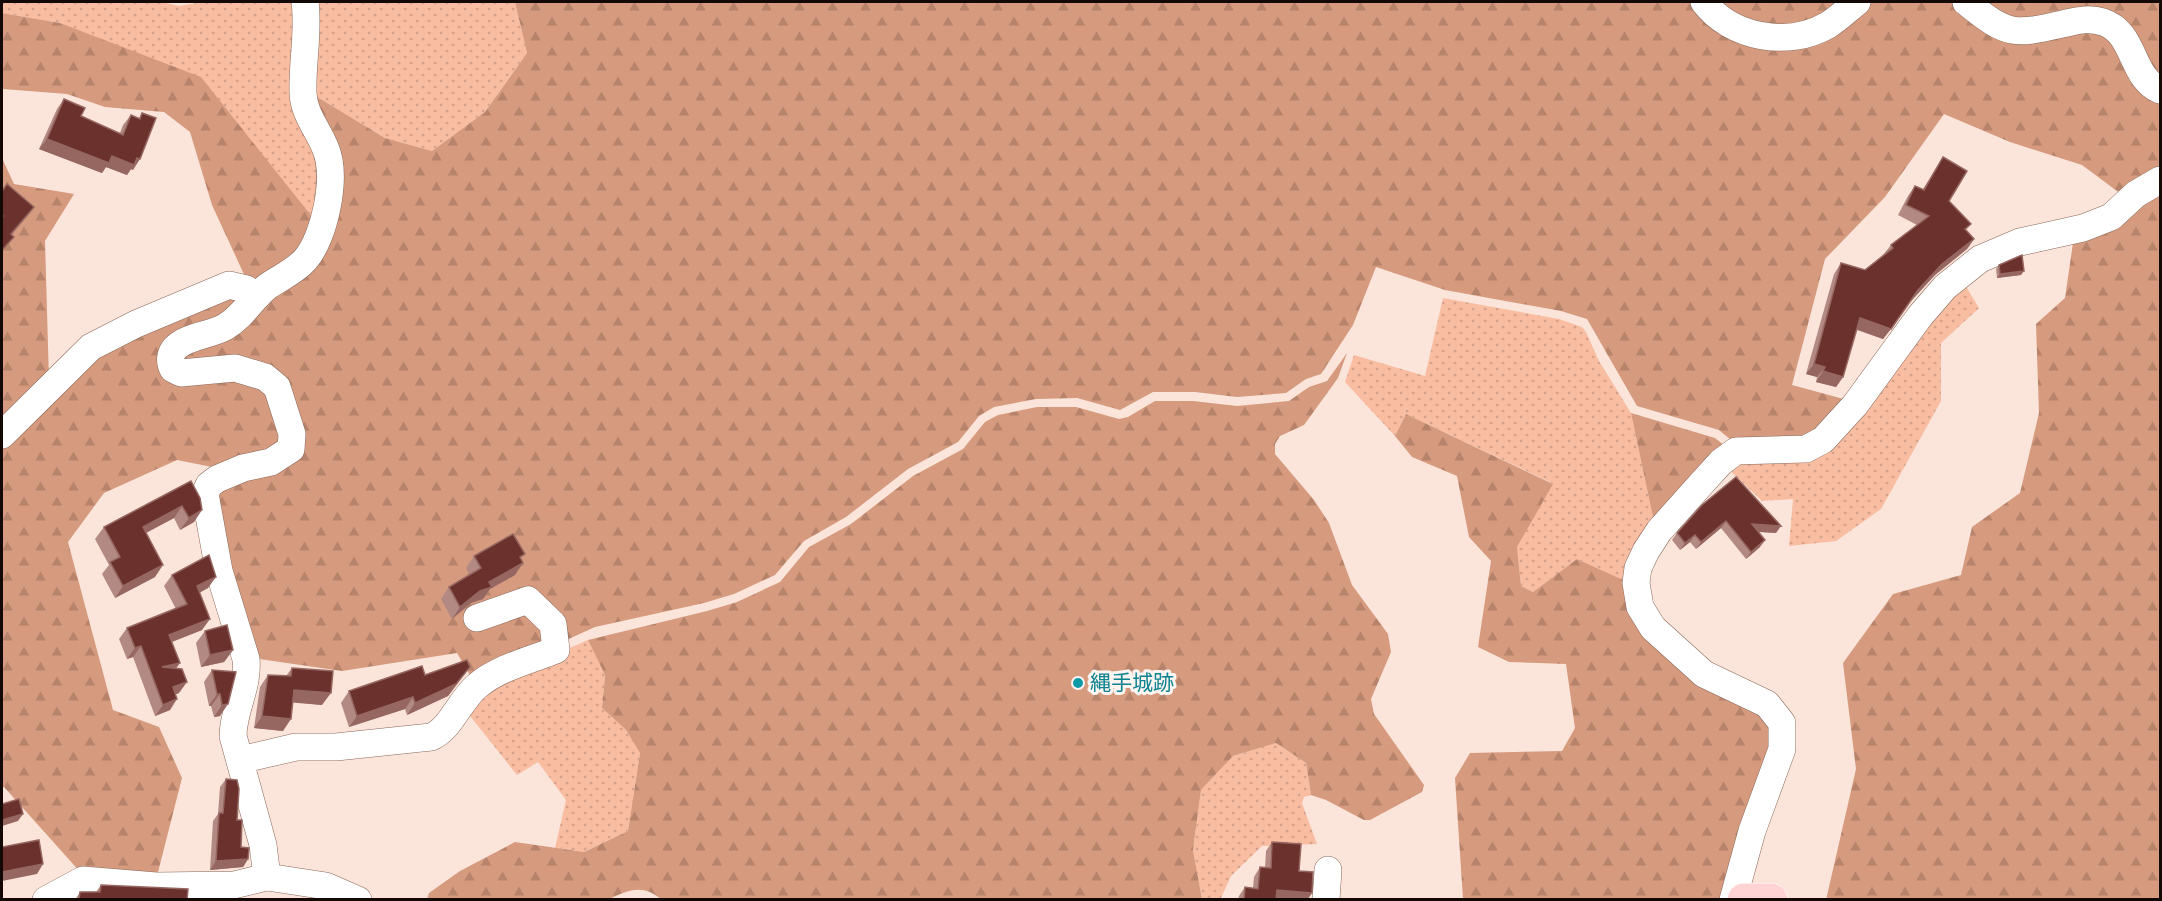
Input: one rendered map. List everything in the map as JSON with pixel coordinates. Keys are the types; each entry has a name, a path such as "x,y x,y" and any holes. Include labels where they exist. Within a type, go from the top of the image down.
{"main road":[{"path":"1744,900 1771,900"}],"street":[{"path":"267,877 264,845 233,736 233,725 247,670 246,659 219,571 205,494 209,485 217,479 280,459 291,449 293,439 277,387 265,377 235,368 181,373 173,369 170,362 171,355 178,346 225,327 250,307 257,296 285,277 311,253 320,234 329,189 330,168 326,148 306,112 303,93 306,43 305,2"},
{"path":"1704,2 1730,24 1751,33 1774,38 1813,32 1828,25 1857,2"},
{"path":"1966,2 1989,21 2010,31 2025,32 2088,19 2113,26 2122,33 2143,78 2160,90"},
{"path":"1733,900 1752,831 1782,749 1784,732 1778,716 1767,704 1704,674 1653,628 1640,607 1635,583 1638,568 1646,551 1659,531 1701,484 1721,462 1736,451 1806,449 1823,440 1855,405 1926,308 1945,287 1980,259 2009,246 2083,228 2111,217 2136,194 2160,180"},
{"path":"2,435 91,347 136,324 229,285 246,289 257,296"},
{"path":"240,760 296,747 336,747 431,737 439,734 464,699 483,681 556,650 553,624 528,600 477,618"},
{"path":"1326,900 1328,870"},
{"path":"46,900 83,880 156,886 234,885 267,877 326,885 358,900"}],"shaded area":[{"path":"2,2 162,2 179,6 203,2 299,2 321,150 317,223 60,23 2,13"},
{"path":"310,2 515,2 527,53 485,112 432,151 385,138 309,92"},
{"path":"1962,280 1979,308 1941,343 1941,401 1881,509 1836,541 1789,546 1793,499 1762,501 1725,466 1790,457"},
{"path":"1443,298 1559,319 1582,327 1586,332 1599,361 1631,413 1655,527 1630,583 1577,559 1533,592 1521,586 1517,547 1552,483 1406,414 1395,436 1345,382 1354,355 1425,376"},
{"path":"588,640 605,675 602,708 626,730 640,753 628,831 584,852 555,848 566,800 538,762 517,775 463,707 558,653"},
{"path":"1276,743 1306,763 1311,795 1304,797 1302,803 1317,844 1262,846 1231,876 1220,900 1202,899 1193,850 1201,790 1233,756"}],"green space":[{"path":"515,2 1696,2 1749,39 1867,2 1957,2 1986,26 2110,31 2160,96 2160,174 2125,197 2082,165 2010,142 1944,114 1885,197 1825,259 1792,385 1851,401 1819,436 1737,445 1719,430 1637,406 1587,319 1561,311 1445,290 1376,267 1353,325 1321,374 1306,379 1286,393 1237,397 1195,392 1153,392 1120,410 1077,398 1036,399 994,407 979,416 958,442 908,469 846,517 804,541 775,575 734,594 704,603 595,627 474,682 457,653 342,671 252,658 211,495 283,464 282,385 181,367 176,357 328,225 309,92 385,138 432,151 485,112 527,53"},
{"path":"1711,2 1848,2 1826,20 1775,32"},
{"path":"1975,2 2160,2 2160,84 2127,30 2025,26"},
{"path":"2,13 60,23 201,77 317,223 300,257 248,283 212,205 190,132 164,112 105,107 67,94 3,89 2,92"},
{"path":"2,158 14,184 74,194 45,241 49,380 2,426"},
{"path":"2160,187 2160,899 1826,900 1856,769 1843,663 1893,594 1961,575 1972,527 2020,493 2039,413 2036,324 2065,298 2074,236"},
{"path":"230,293 244,303 164,353 221,376 262,383 284,445 222,469 177,460 104,493 68,542 113,710 159,727 182,778 156,880 82,874 2,787 2,445 95,353"},
{"path":"1347,353 1338,378 1304,425 1280,436 1275,444 1275,454 1314,500 1329,523 1352,585 1388,634 1391,652 1371,699 1374,714 1424,785 1422,792 1370,820 1364,820 1326,800 1311,795 1306,763 1276,743 1233,756 1201,790 1193,850 1202,899 662,900 648,891 635,890 607,900 427,899 429,893 460,871 515,842 584,852 628,831 640,753 626,730 602,708 605,675 588,640 737,602 780,582 809,547 851,524 913,476 963,449 985,422 998,415 1037,407 1076,407 1119,419 1128,417 1155,401 1193,401 1237,406 1289,401 1309,387 1327,381"},
{"path":"1631,413 1715,438 1729,449 1655,527"},
{"path":"1406,414 1553,484 1517,547 1521,586 1533,592 1577,559 1630,583 1635,609 1776,725 1726,891 1719,899 1463,899 1455,778 1470,753 1562,751 1575,728 1566,664 1509,662 1478,647 1491,561 1469,537 1457,476 1412,457 1395,436"}],"building":[{"path":"64,99 85,108 81,116 123,135 131,115 140,119 142,113 156,118 140,159 137,158 134,165 112,156 109,163 47,139"},
{"path":"1943,157 1967,171 1949,201 1971,224 1965,229 1974,239 1942,264 1918,290 1891,329 1860,318 1843,377 1823,371 1825,367 1814,364 1841,263 1865,270 1893,248 1891,245 1929,216 1906,205 1915,186 1924,190"},
{"path":"7,184 34,207 11,234 14,237 3,249 2,191"},
{"path":"2022,255 2024,271 2000,274 1999,265"},
{"path":"1736,477 1781,526 1752,524 1765,540 1751,552 1726,521 1701,542 1695,535 1685,543 1677,533 1702,505"},
{"path":"191,481 200,498 202,510 189,518 182,506 143,527 163,565 123,586 110,562 120,557 104,527"},
{"path":"513,534 525,554 520,557 523,563 489,582 492,587 480,591 460,607 449,587 481,568 474,556"},
{"path":"209,555 216,577 197,586 210,619 169,635 180,663 162,667 182,669 187,682 173,687 177,699 163,705 141,646 135,648 127,628 187,604 172,575"},
{"path":"227,625 233,650 210,655 205,631"},
{"path":"467,660 470,667 456,684 415,703 413,697 357,716 349,691 422,666 425,675"},
{"path":"292,668 333,671 331,693 294,690 291,719 262,716 268,675 291,676"},
{"path":"212,670 236,672 228,704 222,705"},
{"path":"226,779 237,780 239,789 237,820 242,820 241,847 249,848 248,859 216,861 219,813 223,813"},
{"path":"19,799 23,814 2,820 2,804"},
{"path":"39,840 43,864 2,872 2,847"},
{"path":"1272,842 1301,844 1299,871 1313,872 1312,893 1277,890 1276,900 1244,900 1245,887 1258,889 1260,867 1271,868"},
{"path":"101,885 188,889 187,900 79,900 80,892 100,892"}],"place":[{"name":"縄手城跡","path":"1078,683"}]}
